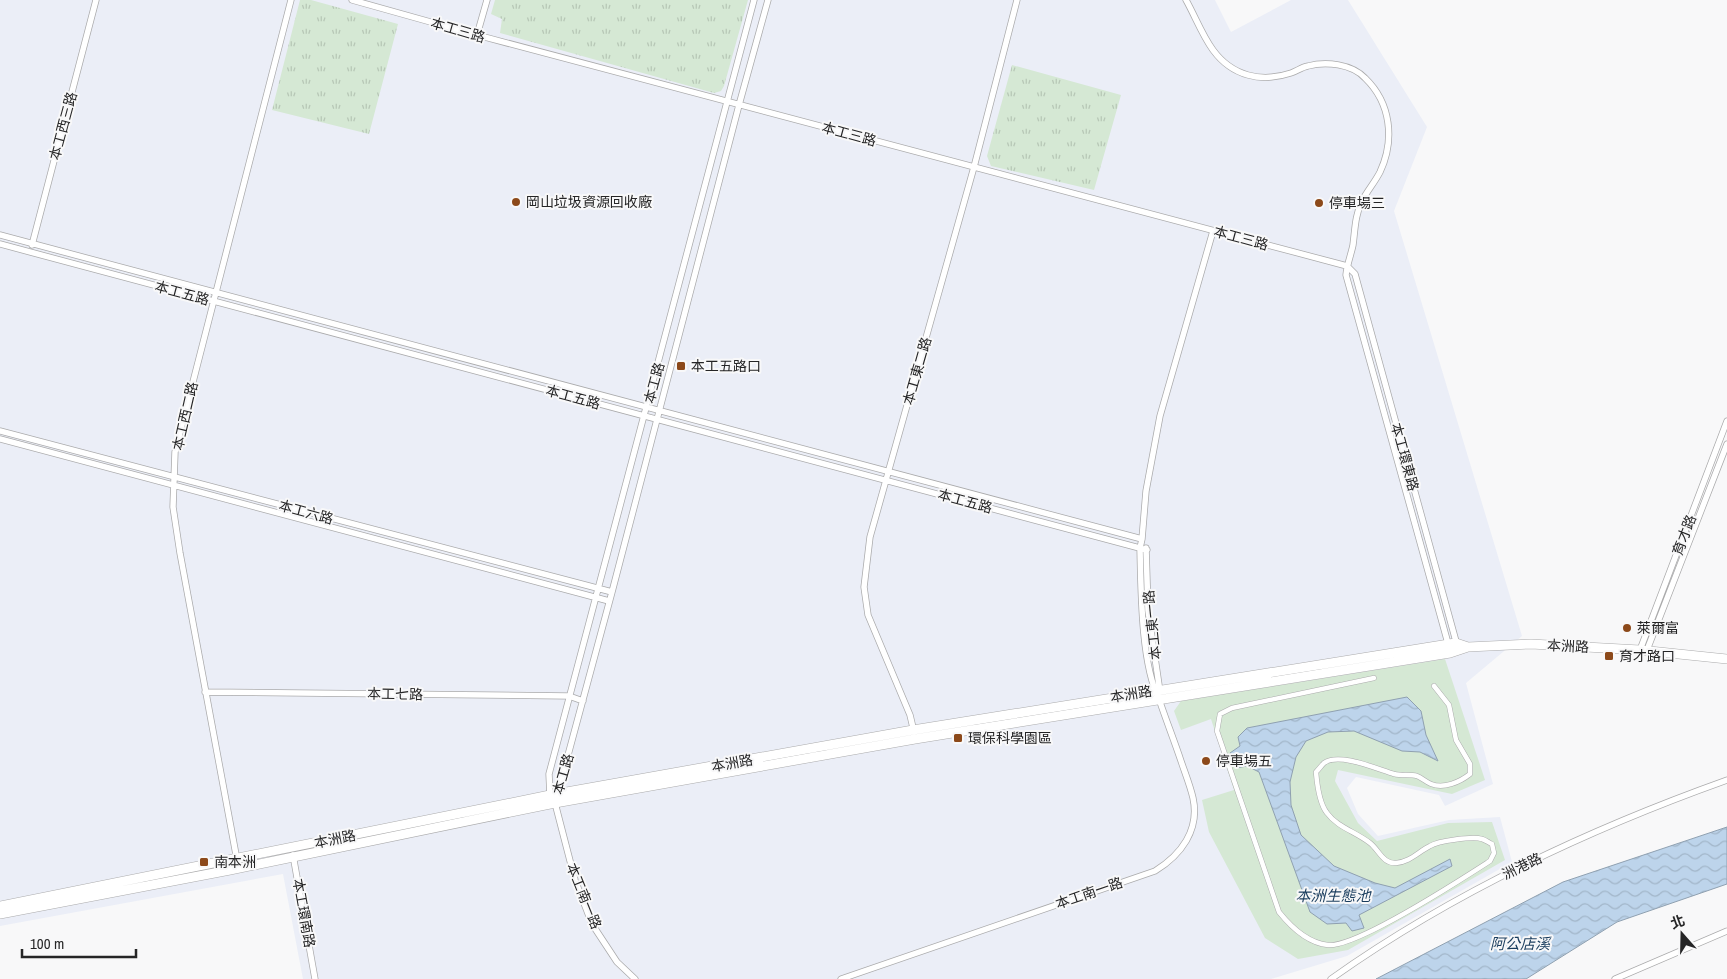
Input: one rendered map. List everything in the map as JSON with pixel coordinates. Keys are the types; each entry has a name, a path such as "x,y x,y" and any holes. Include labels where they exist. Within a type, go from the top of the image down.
{"main road":[{"name":"本洲路","path":"0,906 236,859 293,852 554,797 1157,690 1456,647 1532,644 1644,650 1727,659"},
{"name":"本洲路","path":"914,734 1159,699 1456,647"},
{"name":"本洲路","path":"0,914 238,869 293,852"}],"street":[{"name":"本工西三路","path":"30,252 96,0"},
{"name":"本工西二路","path":"238,869 173,507 175,452 291,0"},
{"name":"本工三路","path":"352,0 1346,266"},
{"path":"477,35 487,0"},
{"name":"本工路","path":"554,797 549,774 754,0"},
{"name":"本工路","path":"554,797 583,701 739,104 768,0"},
{"name":"本工東二路","path":"914,734 910,715 868,615 864,587 870,537 974,167 1016,0"},
{"path":"1186,0 1213,50 1239,73 1256,78 1270,78 1290,74 1308,66 1329,64 1351,69 1364,76 1379,93 1386,108 1388,153 1379,174 1362,201 1355,219 1352,245 1346,266"},
{"name":"本工東一路","path":"1159,699 1147,655 1142,610 1140,548 1146,491 1160,416 1213,231"},
{"name":"本工五路","path":"0,235 1142,539"},
{"name":"本工五路","path":"0,244 1147,550"},
{"name":"本工環東路","path":"1346,266 1355,274 1456,647"},
{"name":"育才路","path":"1644,650 1727,421"},
{"name":"本工六路","path":"0,431 612,592"},
{"name":"本工六路","path":"0,439 609,601"},
{"name":"育才路","path":"1644,650 1727,444"},
{"name":"本工東一路","path":"1142,539 1147,550 1148,610 1157,690"},
{"path":"1374,678 1232,708 1220,714 1217,724 1217,731 1279,912 1291,926 1311,940 1328,945 1344,943 1405,913 1490,861 1494,853 1492,844 1482,839 1454,840 1431,845 1408,860 1394,863 1382,858 1372,844 1334,821 1325,810 1317,784 1316,772 1324,763 1334,759 1349,760 1401,776 1417,776 1432,785 1448,785 1462,780 1470,774 1470,764 1456,740 1450,705 1434,686"},
{"name":"本工七路","path":"206,692 569,696 583,701"},
{"name":"本工南一路","path":"841,979 1150,872 1169,862 1184,846 1191,832 1194,817 1193,799 1159,699"},
{"name":"洲港路","path":"1331,979 1432,914 1512,870 1587,835 1682,796 1727,780"},
{"name":"本工南一路","path":"554,797 575,880 592,924 617,962 632,979"},
{"name":"本工環南路","path":"293,852 315,979"},
{"path":"1615,979 1727,932"}],"shaded area":[{"path":"0,0 1215,0 1231,32 1291,0 1348,0 1427,127 1394,211 1522,636 1466,683 1493,784 1445,806 1439,795 1356,777 1347,788 1358,814 1378,836 1449,820 1500,817 1512,862 1347,956 1271,979 303,979 283,874 0,926"}],"green space":[{"path":"300,0 311,0 398,24 369,134 272,110"},
{"path":"495,0 748,0 724,86 721,91 714,93 500,33 502,19 491,14"},
{"path":"1012,65 1121,95 1094,190 991,166 987,156"},
{"path":"1445,659 1485,780 1452,794 1338,770 1335,781 1358,823 1377,841 1448,823 1492,822 1505,860 1348,950 1298,959 1265,938 1209,832 1202,800 1234,790 1211,719 1181,730 1174,711 1181,701"}],"water":[{"name":"本洲生態池","path":"1407,697 1421,711 1426,735 1438,761 1420,752 1402,751 1354,731 1328,732 1306,741 1296,757 1290,782 1291,805 1301,835 1334,866 1375,883 1395,888 1450,859 1452,866 1359,915 1364,928 1352,931 1346,923 1327,924 1310,912 1259,772 1247,766 1236,768 1230,753 1240,746 1238,737 1247,728"},
{"name":"阿公店溪","path":"1727,827 1727,884 1617,922 1526,979 1376,979 1563,882"}],"place":[{"name":"岡山垃圾資源回收廠","path":"516,202"},
{"name":"停車場三","path":"1319,203"},
{"name":"本工五路口","path":"681,366"},
{"name":"萊爾富","path":"1627,628"},
{"name":"育才路口","path":"1609,656"},
{"name":"環保科學園區","path":"958,738"},
{"name":"停車場五","path":"1206,761"},
{"name":"南本洲","path":"204,862"}]}
